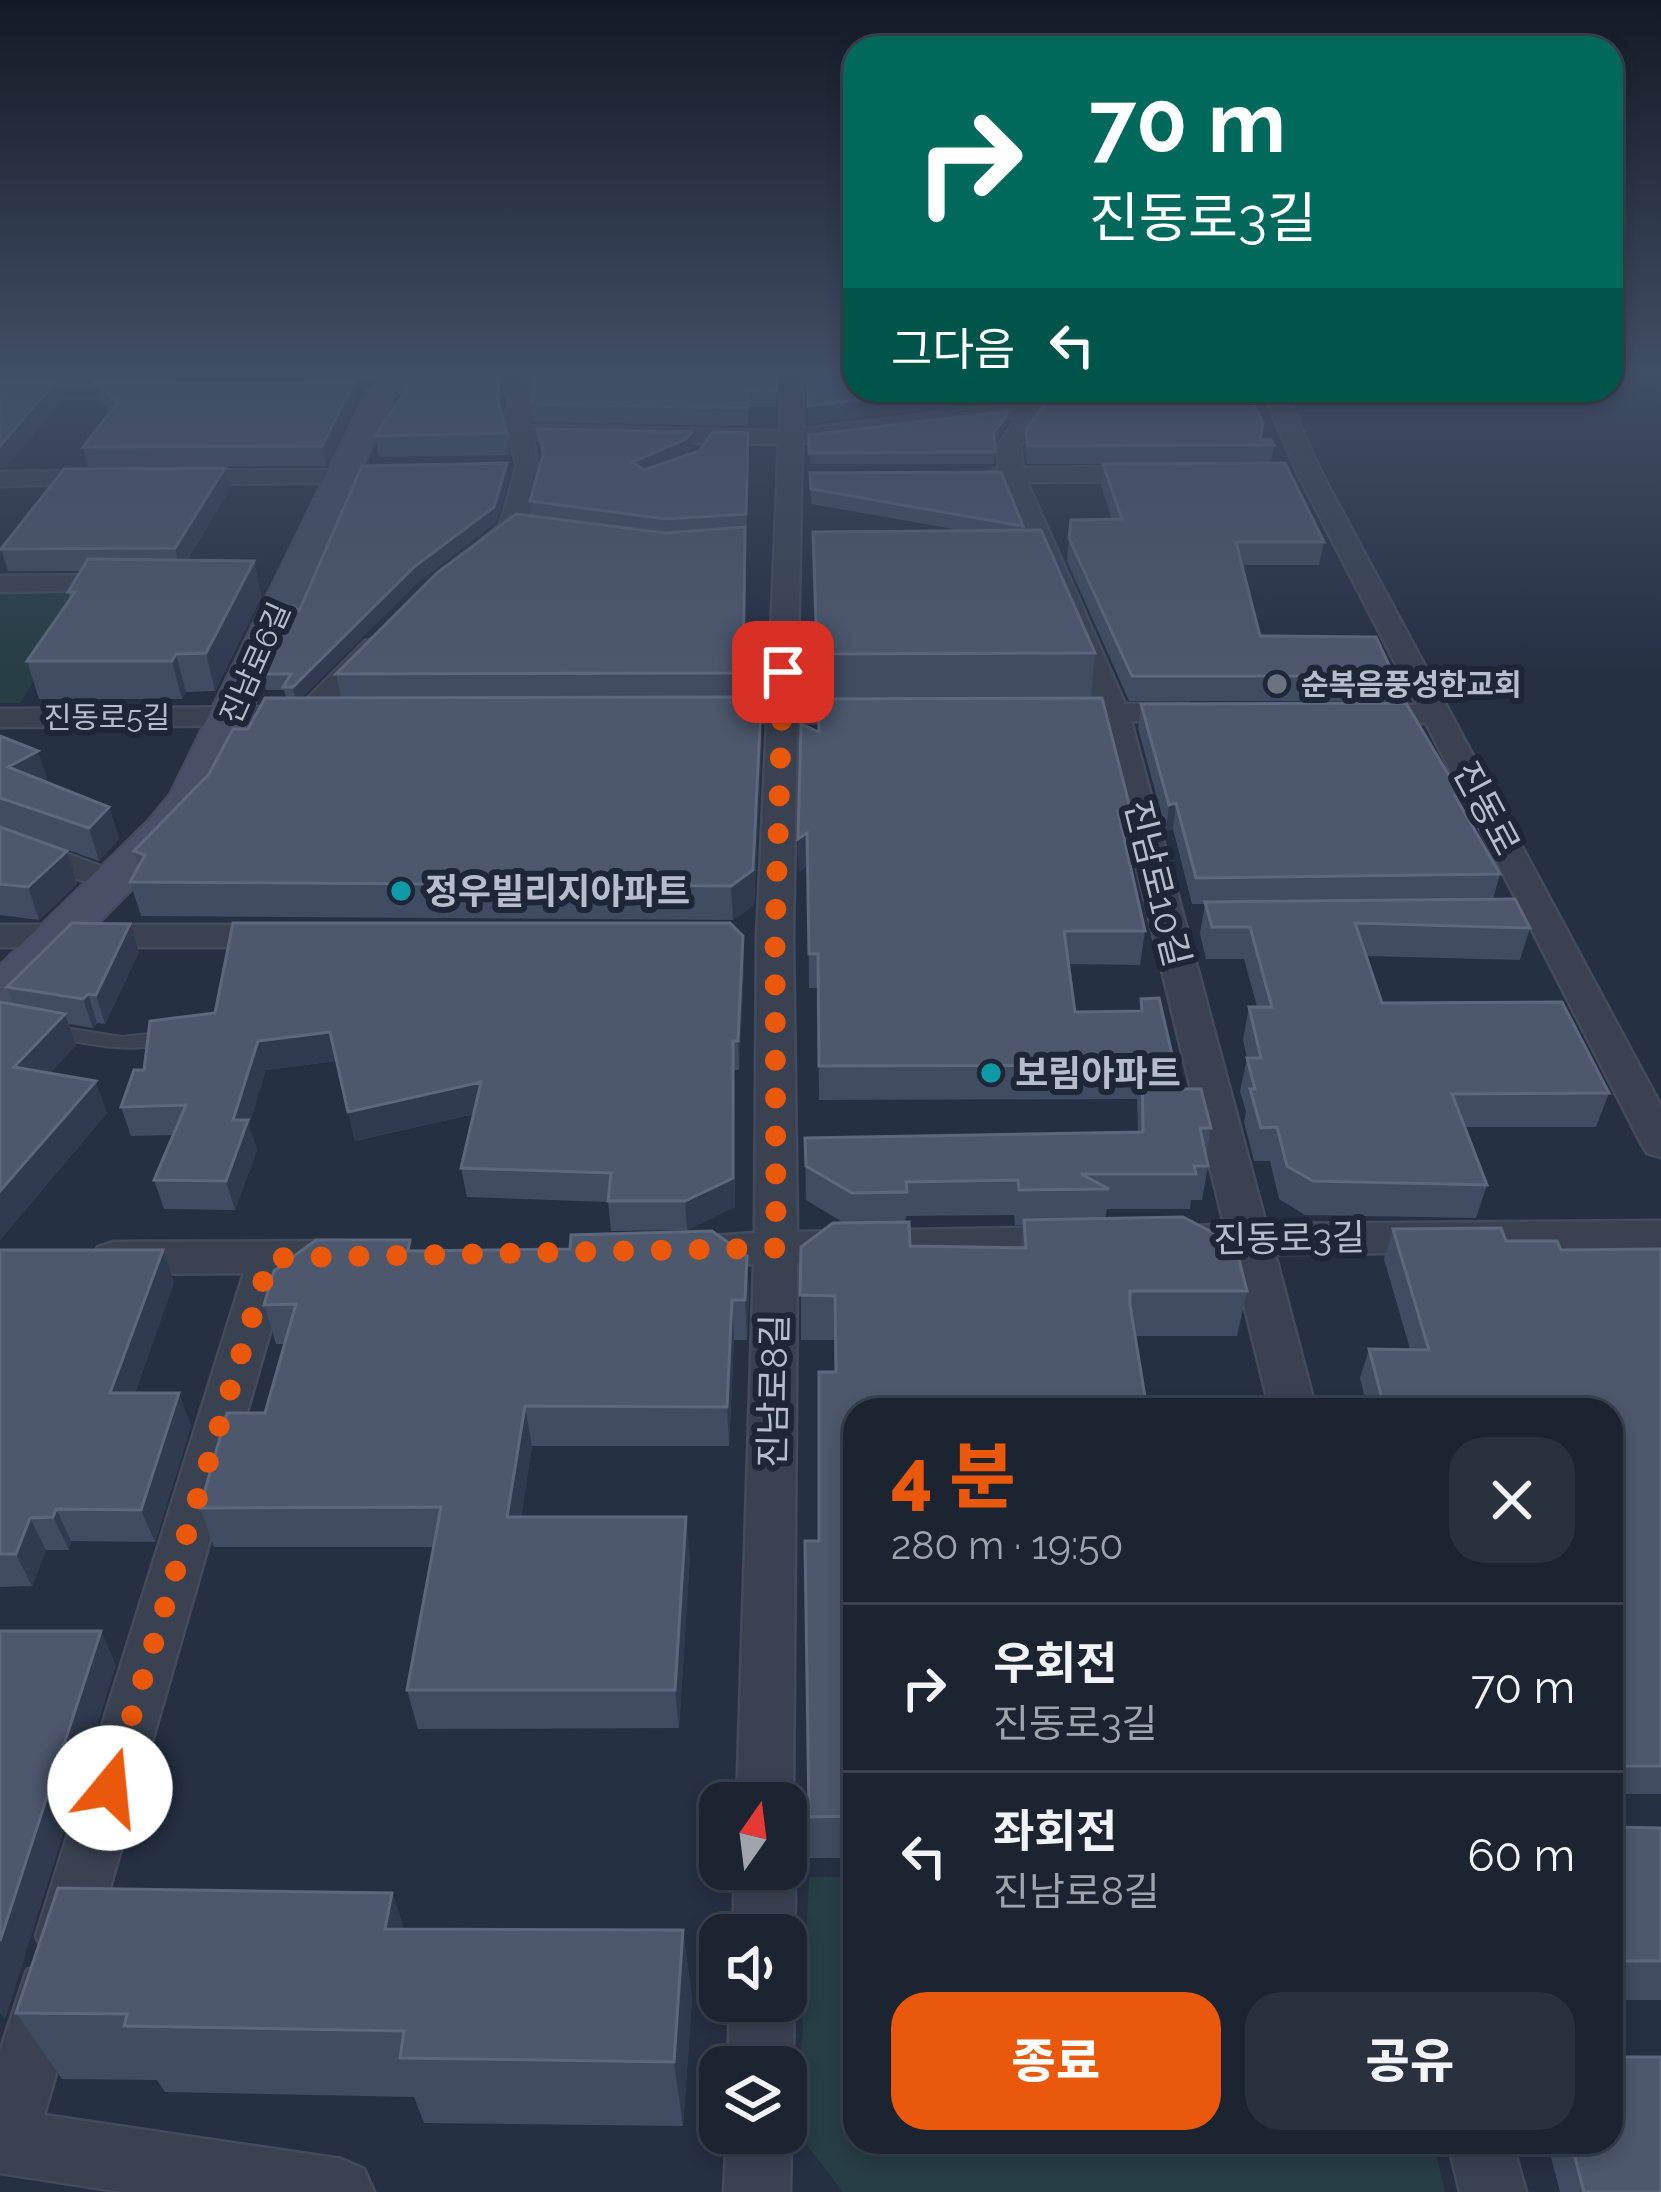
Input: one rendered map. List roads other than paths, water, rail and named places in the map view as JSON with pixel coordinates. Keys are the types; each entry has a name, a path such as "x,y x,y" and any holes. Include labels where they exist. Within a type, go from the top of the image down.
{"street":[{"path":"462,566 522,529 517,470"},
{"name":"진남로8길","path":"765,1782 776,1248 763,936 782,713 777,540 803,476 801,470"},
{"path":"1011,470 1012,475"},
{"name":"진동로","path":"1298,470 1437,714 1661,1143"},
{"path":"0,479 351,472"},
{"name":"진남로6길","path":"0,993 113,882 190,797 231,717 280,583 351,472"},
{"path":"968,475 1172,474"},
{"name":"진남로10길","path":"1012,475 1114,712 1179,920 1290,1398"},
{"path":"0,584 157,583"},
{"path":"307,716 399,623"},
{"path":"687,713 900,712"},
{"path":"1019,712 1230,713"},
{"path":"1322,713 1437,714"},
{"name":"진동로5길","path":"0,718 354,716"},
{"path":"0,839 113,882"},
{"path":"1496,916 1544,915"},
{"path":"0,936 320,936"},
{"name":"진동로3길","path":"638,1251 1250,1238 1661,1236"},
{"path":"68,1258 385,1256"},
{"path":"270,1258 2,2142 341,2192"},
{"path":"758,2192 759,2154"},
{"path":"1483,2154 1493,2192"}],"lane":[{"path":"41,1029 122,1043 194,1034"}],"place":[{"name":"순복음풍성한교회","path":"1277,684"},
{"name":"정우빌리지아파트","path":"401,891"},
{"name":"보림아파트","path":"991,1073"}]}
